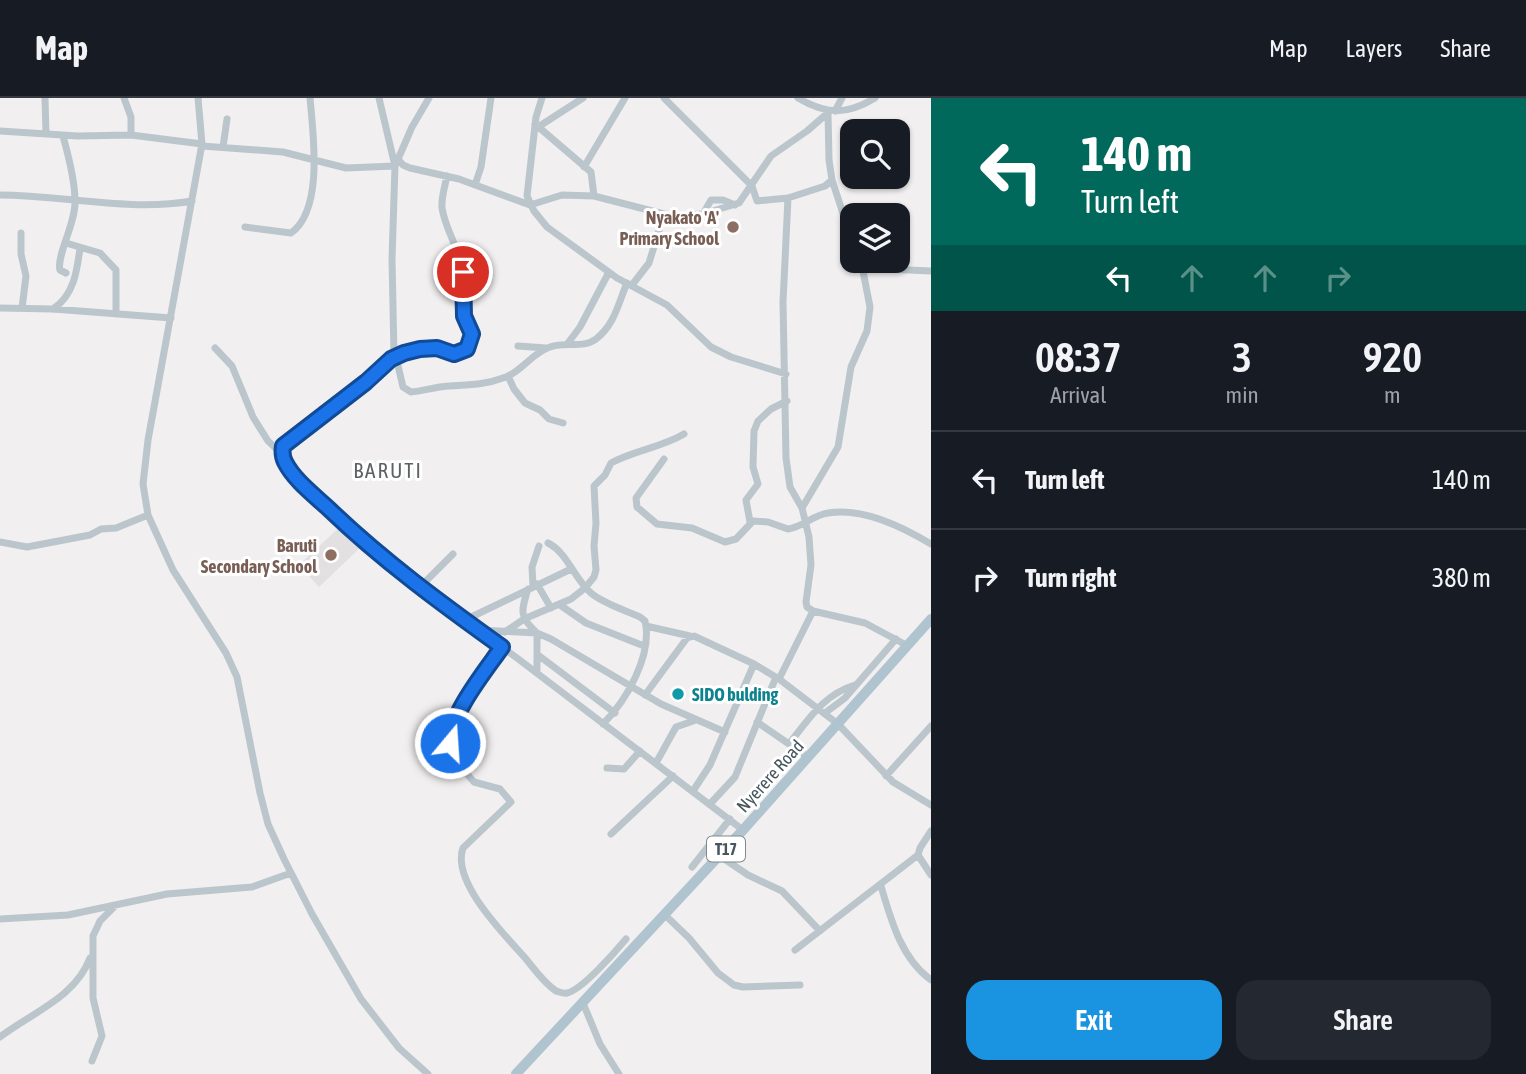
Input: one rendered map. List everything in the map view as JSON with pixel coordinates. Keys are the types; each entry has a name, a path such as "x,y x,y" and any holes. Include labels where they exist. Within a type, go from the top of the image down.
{"main road":[{"name":"Nyerere Road","path":"516,1074 720,856 931,620"}],"street":[{"path":"45,98 47,134"},
{"path":"124,98 131,117 131,135"},
{"path":"198,98 202,145 148,440 143,484 148,515 173,570 226,653 237,677 268,824 291,873 367,1007 399,1048 428,1074"},
{"path":"245,227 291,233 305,219 315,160 310,98"},
{"path":"379,98 396,163 392,259 393,358 403,387 411,392 448,386 472,387 508,376 547,348 568,342 586,345 614,319 630,284 649,263 664,214"},
{"path":"396,163 429,98"},
{"path":"475,185 483,158 491,98"},
{"path":"542,98 527,195 530,205 547,227 609,272 667,305 687,326 718,351 786,374"},
{"path":"537,125 583,98"},
{"path":"584,167 625,98"},
{"path":"663,98 752,186 757,201"},
{"path":"798,98 810,105 831,111 852,110 875,98"},
{"path":"737,204 771,156 807,131 842,98"},
{"path":"831,111 829,160 840,204"},
{"path":"223,147 228,119"},
{"path":"537,125 592,176 594,196"},
{"path":"0,131 63,136 131,135 283,152 346,167 396,163 447,176 530,205 562,195 594,196 664,214 703,214 737,204 788,198 825,186 832,180"},
{"path":"63,136 75,200 71,229 58,261 60,269 66,273"},
{"path":"447,176 442,207 463,272 464,316 472,332 467,349 459,353 433,348 414,350 393,358 283,446 285,463 306,488 366,544 419,588 537,673 743,830"},
{"path":"0,195 43,195 75,200 177,204 191,201"},
{"path":"788,198 783,302 786,446 789,482 806,521 811,565 807,607 813,611 865,623 908,646"},
{"path":"21,233 21,254 26,276 22,308"},
{"path":"66,243 100,254 116,270 117,314"},
{"path":"52,309 74,285 80,248"},
{"path":"910,269 931,271"},
{"path":"568,342 580,327 609,272"},
{"path":"802,508 838,447 851,367 866,336 869,320 869,298 864,273"},
{"path":"0,308 171,318"},
{"path":"518,346 547,348"},
{"path":"215,348 232,366 257,425 268,442 282,454"},
{"path":"508,376 525,403 540,410 549,419 563,423"},
{"path":"664,459 636,498 637,507 660,524 692,528 725,542 736,539 750,522 746,500 758,484 753,467 754,430 758,421 787,401"},
{"path":"505,632 524,619 560,605 585,588 596,570 594,487 611,463 637,450 667,444 684,434"},
{"path":"750,522 768,522 788,529 827,513 862,515 918,536 931,544"},
{"path":"0,542 20,547 33,546 90,535 101,529 116,528 148,515"},
{"path":"537,673 537,634 524,619 522,611 533,586 532,567 544,545 557,549 585,588 602,600 640,617 646,626 644,646 632,687 615,713 603,724"},
{"path":"419,588 453,554"},
{"path":"465,620 571,569"},
{"path":"533,586 551,608"},
{"path":"560,605 586,623 644,646"},
{"path":"710,804 735,777 757,722 813,611"},
{"path":"646,626 704,640 778,678 838,724 886,776 931,805"},
{"path":"479,630 537,634 572,650 645,695 725,732"},
{"path":"645,695 690,636"},
{"path":"825,713 838,705 896,639"},
{"path":"502,647 474,685 455,717 450,734 450,743 474,782 500,789 511,802 463,848 460,855 463,872 475,896 492,920 556,991 567,993 575,988 607,962 626,939"},
{"path":"538,655 615,713"},
{"path":"694,791 710,765 754,664"},
{"path":"789,744 818,708 838,691 856,685"},
{"path":"656,763 676,727 697,719"},
{"path":"757,722 808,757"},
{"path":"886,776 931,726"},
{"path":"607,768 624,768 640,751"},
{"path":"611,834 673,776"},
{"path":"692,867 730,820"},
{"path":"795,950 918,855 931,831"},
{"path":"918,855 931,875"},
{"path":"720,856 748,875 782,891 820,931"},
{"path":"0,919 20,916 53,917 167,894 252,887 291,873"},
{"path":"881,886 904,948 910,959 931,980"},
{"path":"92,1062 102,1036 94,1005 92,954 96,928 117,904"},
{"path":"665,915 689,938 718,973 734,985 800,985"},
{"path":"0,1037 62,996 76,981 92,954"},
{"path":"583,1003 600,1044 619,1074"}],"shaded area":[{"name":"Baruti Secondary School","path":"343,524 363,545 319,587 299,565"}],"place":[{"name":"Nyakato 'A' Primary School","path":"733,227"},
{"name":"Baruti Secondary School","path":"331,555"},
{"name":"SIDO bulding","path":"678,694"}],"district":[{"name":"BARUTI","path":"388,470"}],"route":[{"path":"450,743 451,726 455,717 502,647 428,594 366,544 306,488 285,463 282,454 283,446 366,382 391,359 420,349 437,348 454,354 467,349 472,334 464,316 463,272"}]}
